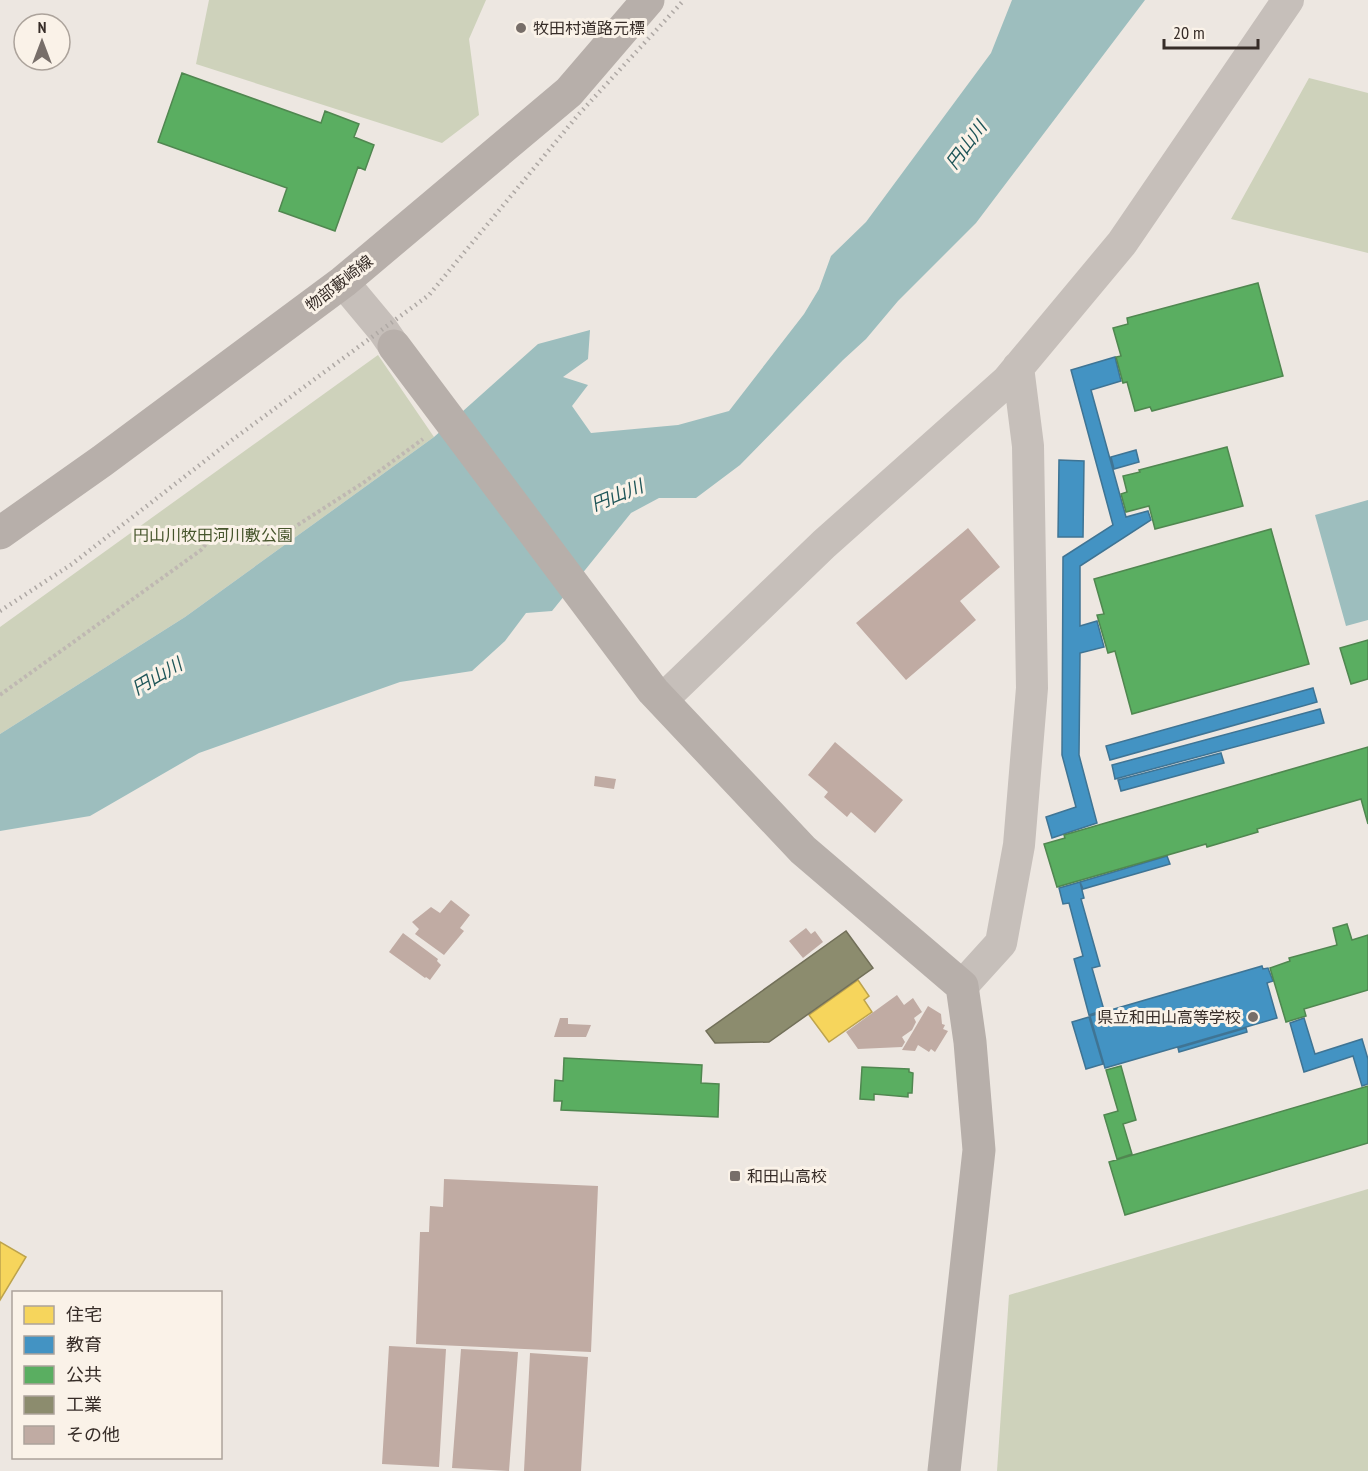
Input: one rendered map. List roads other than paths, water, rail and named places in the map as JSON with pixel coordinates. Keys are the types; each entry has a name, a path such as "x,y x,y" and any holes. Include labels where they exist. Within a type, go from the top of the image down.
{"street":[{"name":"物部藪崎線","path":"0,533 102,461 343,282 569,92 648,0"},
{"path":"658,696 1007,381 1122,243 1288,0"},
{"path":"343,282 383,330 658,696 802,850 962,987 970,1042 979,1150 944,1471"},
{"path":"962,987 1001,943 1019,845 1032,688 1028,446 1018,367"}],"water":[{"name":"円山川","path":"1012,0 1145,0 976,223 898,301 866,339 740,465 696,498 659,498 631,513 552,611 526,613 505,641 472,671 400,682 199,753 90,816 0,831 0,734 185,617 434,437 538,344 590,330 588,359 563,377 588,385 572,406 591,433 678,425 729,411 804,314 819,289 831,256 866,222 991,53"},
{"path":"1368,500 1368,620 1346,626 1315,515"}],"railway":[{"path":"0,611 72,564 228,443 429,295 578,115 684,0"}],"place":[{"name":"牧田村道路元標","path":"521,28"},
{"name":"県立和田山高等学校","path":"1253,1017"},
{"name":"和田山高校","path":"735,1176"}],"park label":[{"name":"円山川牧田河川敷公園","path":"213,535"}]}
